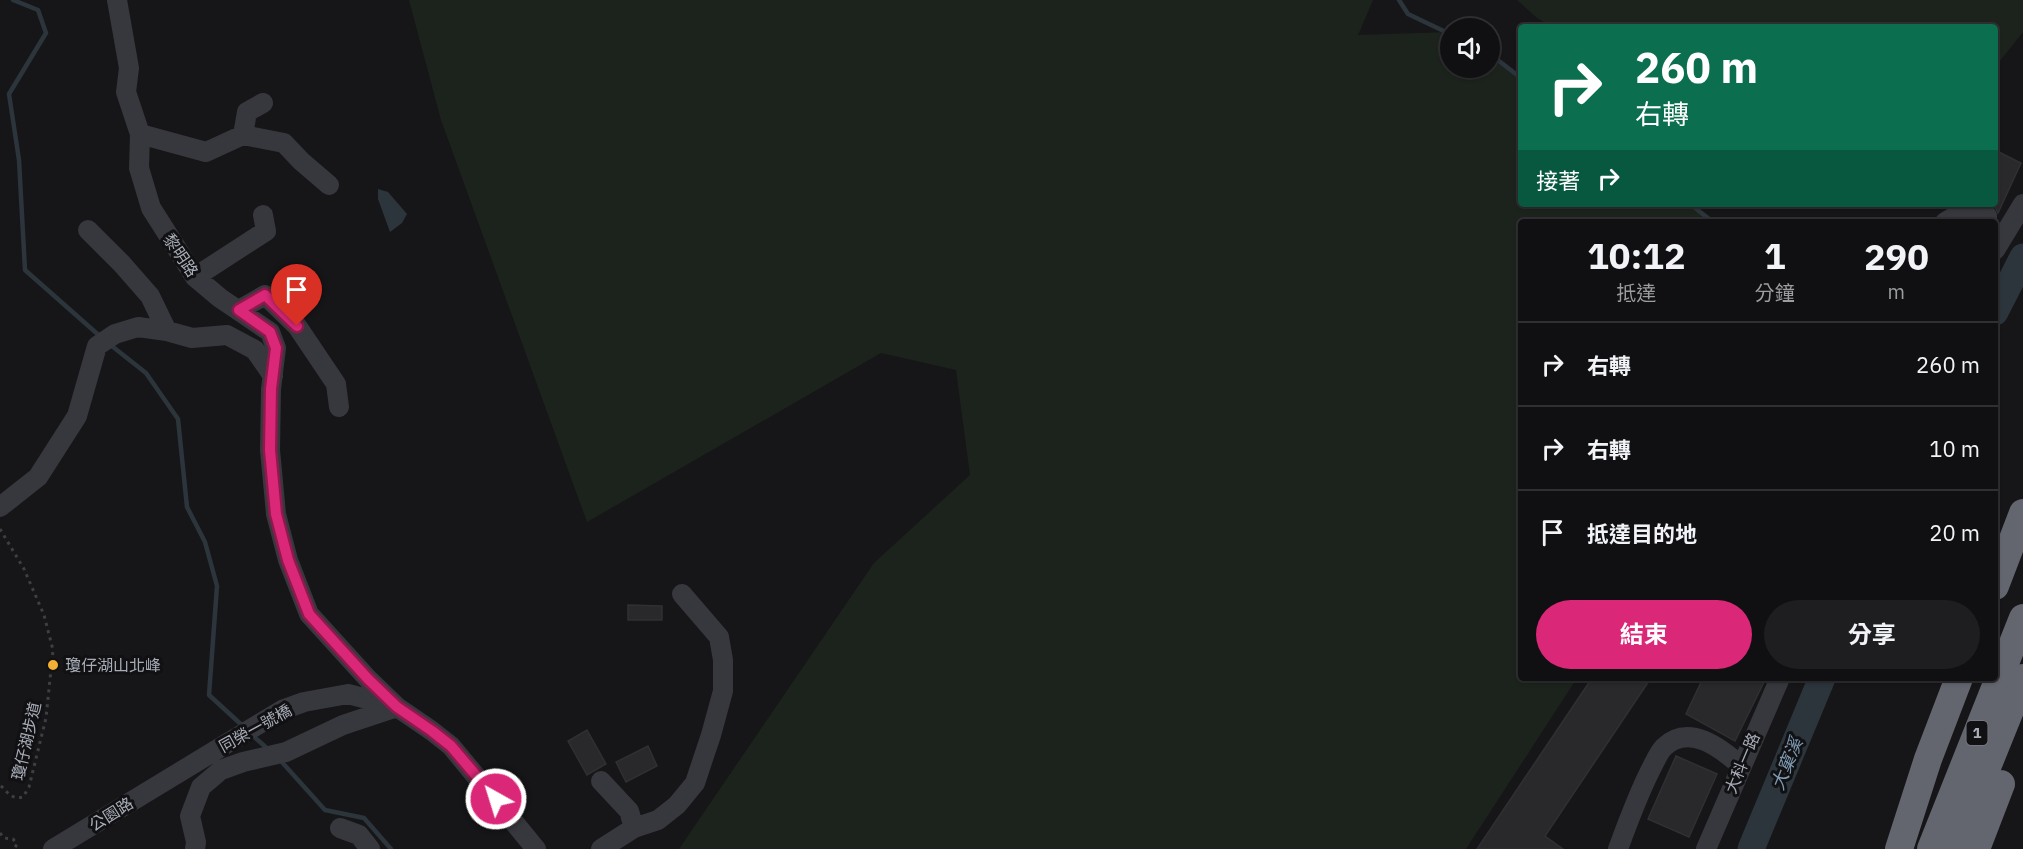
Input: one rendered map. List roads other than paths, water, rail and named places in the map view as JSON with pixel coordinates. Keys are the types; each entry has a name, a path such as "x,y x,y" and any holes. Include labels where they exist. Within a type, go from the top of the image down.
{"highway":[{"path":"1998,578 2023,513"},
{"name":"1","path":"1998,681 2023,618"},
{"path":"1954,849 2023,678"},
{"path":"1899,849 1928,759 1958,681"},
{"name":"1","path":"1931,849 1998,681"},
{"path":"1976,849 2023,729"}],"street":[{"name":"黎明路","path":"117,0 129,68 126,92 140,134 139,168 151,208 195,278 270,332 276,348 270,450 276,514 288,560 309,614 368,679 397,707 451,746 536,849"},
{"path":"243,135 247,112 263,103"},
{"path":"140,134 206,152 243,135 284,143 329,185"},
{"path":"1998,245 2023,204"},
{"path":"1950,219 1967,209 1979,209 1987,216 1987,219"},
{"path":"195,278 266,231 263,215"},
{"path":"88,230 150,296 167,332"},
{"path":"239,310 265,295 282,311 297,326 336,384 339,407"},
{"path":"0,507 38,477 77,416 97,346 115,334 138,327 192,339 227,335 255,350 273,375"},
{"path":"601,849 634,828 658,820 676,805 695,783 711,735 723,691 723,660 719,637 682,594"},
{"name":"大科一路","path":"1706,849 1779,681"},
{"name":"同榮一號橋","path":"169,778 282,710 304,702 348,694 397,707"},
{"path":"195,849 196,842 190,816 201,787 221,771 243,762 285,752 343,725 397,707"},
{"path":"1618,849 1638,796 1663,748 1678,738 1698,738 1722,748 1741,766"},
{"name":"公園路","path":"53,849 169,778"},
{"path":"601,781 629,811 634,828"},
{"path":"340,828 359,835 370,849"}],"waterway":[{"path":"13,0 38,10 46,33 9,94 19,160 25,270 102,338"},
{"path":"1399,0 1408,14 1440,29"},
{"path":"1500,62 1518,76"},
{"path":"1694,207 1709,219"},
{"name":"大窠溪","path":"1998,306 2023,257"},
{"path":"108,343 146,373 178,419 187,507 205,542 217,586 209,695 245,728"},
{"name":"大窠溪","path":"1751,849 1821,681"},
{"path":"251,734 269,750"},
{"path":"280,760 325,810 364,818 391,849"}],"place":[{"name":"瓊仔湖山北峰","path":"53,665"}]}
